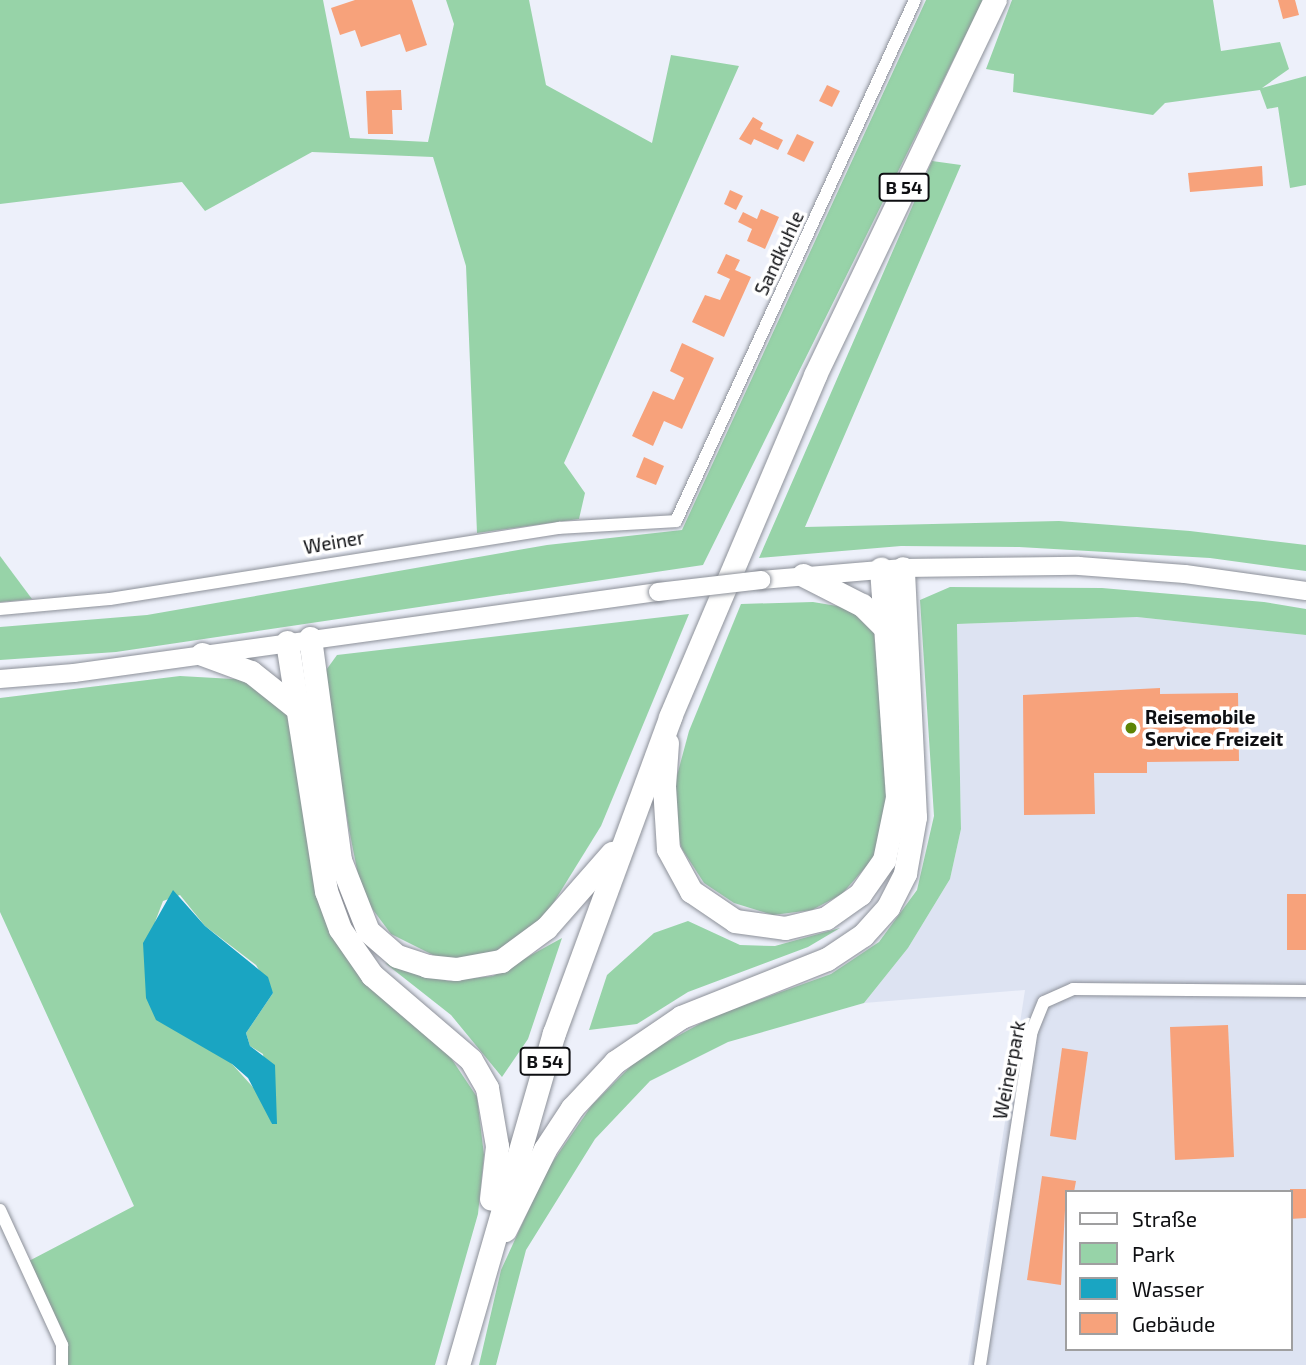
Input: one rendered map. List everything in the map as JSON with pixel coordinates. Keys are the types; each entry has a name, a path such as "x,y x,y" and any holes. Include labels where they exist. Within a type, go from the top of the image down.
{"highway":[{"name":"B 54","path":"458,1365 479,1283 554,1033 621,843 670,717 814,375 995,0"},
{"path":"670,717 664,786 668,849 691,891 735,921 785,928 826,918 860,894 884,860 897,797 887,631 892,569"},
{"path":"479,1283 545,1149 572,1108 615,1062 681,1017 827,959 863,935 888,907 905,873 915,817 892,569"},
{"path":"803,575 862,605 887,631"},
{"path":"310,638 340,860 368,931 397,956 427,966 456,970 501,961 546,928 621,843"},
{"path":"287,642 326,891 340,929 372,975 471,1060 487,1088 497,1146 479,1283"},
{"path":"202,654 251,672 299,710"}],"main road":[{"path":"0,679 658,592 803,575 892,569 1079,566 1185,574 1306,591"}],"street":[{"name":"Sandkuhle","path":"676,521 915,0"},
{"name":"Weiner","path":"0,609 110,599 559,528 676,521"},
{"name":"Weinerpark","path":"980,1365 1032,1031 1044,1002 1073,989 1306,991"},
{"path":"0,1210 62,1345 62,1365"}],"shaded area":[{"path":"1137,617 1306,635 1306,1365 968,1365 1025,990 864,1003 908,948 950,879 961,829 957,624"}],"green space":[{"path":"0,0 323,0 350,138 428,142 454,24 446,0 529,0 546,85 652,143 671,55 739,66 564,463 585,493 579,519 477,533 466,266 433,157 312,152 205,211 182,182 0,204"},
{"path":"926,0 983,0 703,565 116,652 0,660 0,627 147,615 547,545 682,530"},
{"path":"1012,0 1213,0 1221,51 1280,42 1289,69 1262,88 1306,76 1306,185 1290,188 1278,107 1267,109 1260,90 1165,103 1153,115 1013,92 1014,74 986,69"},
{"path":"932,161 961,165 805,527 1059,521 1190,531 1306,545 1306,571 1210,558 1019,547 901,546 759,558"},
{"path":"0,556 32,599 0,602"},
{"path":"950,587 1102,588 1264,602 1306,609 1306,635 1137,617 957,624 961,829 950,879 908,948 864,1003 728,1042 650,1081 595,1139 526,1250 496,1365 479,1365 501,1270 547,1170 592,1105 641,1056 714,1016 831,974 879,942 917,890 934,816 920,600"},
{"path":"813,602 849,608 874,631 888,803 878,853 842,894 812,910 773,915 734,903 704,883 682,849 671,815 675,783 689,731 741,604"},
{"path":"689,614 601,826 541,923 490,960 437,957 391,934 362,895 349,829 324,673 337,655"},
{"path":"180,676 251,680 277,695 290,719 315,890 439,1040 477,1097 484,1155 478,1214 435,1365 57,1365 66,1350 27,1262 134,1206 0,912 0,698","holes":["180,895 205,926 256,965 273,993 246,1033 250,1046 263,1054 272,1124 261,1096 232,1064 155,922 163,901"]},
{"path":"688,921 740,945 775,946 840,928 808,947 688,992 637,1024 589,1030 607,975 654,933"},
{"path":"562,938 528,1039 502,1077 451,1015 385,963 448,981 493,976"}],"water":[{"path":"173,890 205,926 268,977 273,993 246,1033 250,1046 275,1065 277,1124 272,1124 248,1078 232,1064 156,1020 146,998 143,943"}],"building":[{"path":"355,0 412,0 427,45 406,52 400,34 361,47 355,30 340,35 331,8"},
{"path":"1278,0 1295,0 1299,15 1283,19"},
{"path":"827,85 840,91 832,107 819,101"},
{"path":"401,90 402,110 392,110 393,134 368,134 366,91"},
{"path":"753,117 763,123 760,129 783,140 778,150 754,139 751,145 739,139"},
{"path":"797,134 814,142 804,162 787,154"},
{"path":"1262,166 1263,186 1190,192 1188,173"},
{"path":"730,190 743,196 736,210 724,204"},
{"path":"761,209 779,217 765,249 747,241 752,229 738,222 743,212 757,219"},
{"path":"726,254 740,260 735,270 751,277 724,337 692,322 705,295 720,300 730,279 717,273"},
{"path":"682,343 714,358 682,429 664,421 653,446 632,436 653,391 674,400 684,378 670,371"},
{"path":"644,457 664,466 656,485 636,477"},
{"name":"Reisemobile Service Freizeit","path":"1160,688 1160,694 1238,693 1239,761 1147,762 1147,773 1094,773 1095,814 1024,815 1023,695"},
{"path":"1287,894 1306,894 1306,950 1287,950"},
{"path":"1228,1025 1234,1157 1175,1160 1170,1027"},
{"path":"1062,1048 1088,1052 1076,1140 1050,1136"},
{"path":"1042,1176 1076,1181 1074,1190 1064,1190 1061,1285 1027,1280"},
{"path":"1306,1189 1306,1218 1292,1219 1290,1190"}],"place":[{"name":"Reisemobile Service Freizeit","path":"1131,728"}]}
